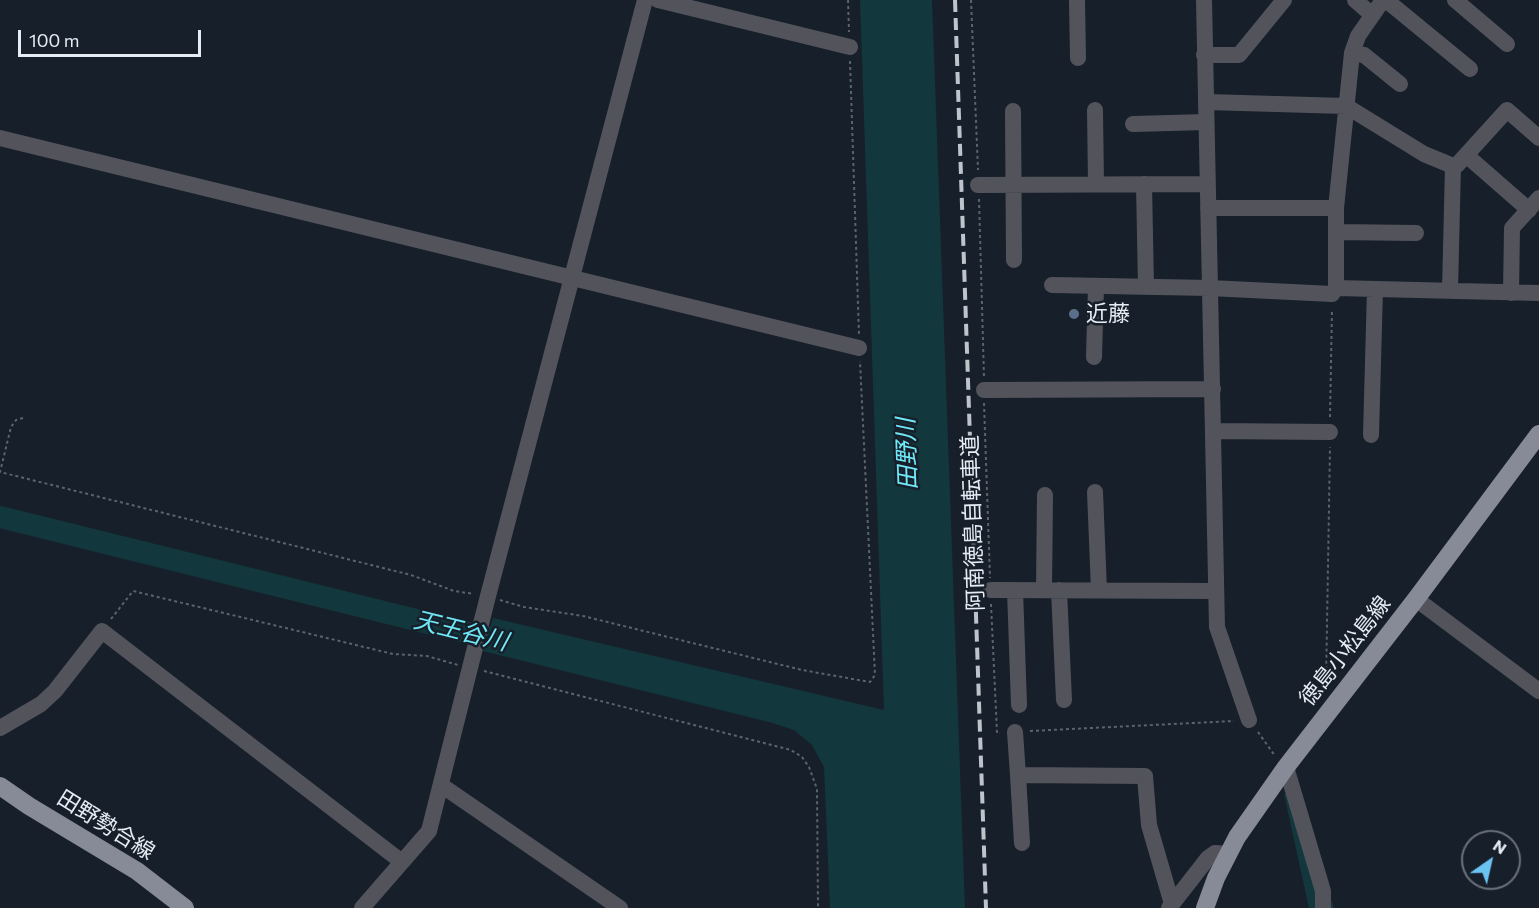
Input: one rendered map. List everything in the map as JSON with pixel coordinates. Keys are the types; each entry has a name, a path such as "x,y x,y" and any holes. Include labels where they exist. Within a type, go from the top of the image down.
{"main road":[{"name":"徳島小松島線","path":"1205,908 1237,837 1286,767 1537,441"},
{"name":"田野勢合線","path":"0,786 137,871 185,908"}],"street":[{"path":"362,908 429,831 487,599 645,0"},
{"path":"658,0 850,47"},
{"path":"1077,0 1078,58"},
{"path":"1204,0 1217,627 1249,720"},
{"path":"1204,55 1239,55 1284,0"},
{"path":"1355,0 1371,14"},
{"path":"1334,291 1336,208 1352,53 1358,36 1371,14 1385,0 1470,69"},
{"path":"1455,0 1507,44"},
{"path":"1352,53 1364,55 1400,84"},
{"path":"1206,102 1346,106 1424,154 1453,166 1457,165 1507,110 1539,138"},
{"path":"1095,110 1096,184"},
{"path":"1013,111 1014,260"},
{"path":"1133,124 1206,122"},
{"path":"0,138 859,348"},
{"path":"1466,155 1534,204 1512,228 1511,293"},
{"path":"1450,290 1453,166"},
{"path":"1144,184 1146,287"},
{"path":"978,185 1207,184"},
{"path":"1208,208 1336,208"},
{"path":"1336,232 1416,233"},
{"path":"1052,285 1539,293"},
{"path":"1095,357 1096,286"},
{"path":"1371,435 1376,289"},
{"path":"984,390 1213,389"},
{"path":"1214,431 1330,432"},
{"path":"1095,492 1099,590"},
{"path":"1045,495 1051,590 1064,700"},
{"path":"991,590 1215,591"},
{"path":"1015,590 1019,705"},
{"path":"1416,599 1539,691"},
{"path":"0,728 41,704 55,691 102,631 402,861"},
{"path":"1015,732 1022,843"},
{"path":"1286,767 1323,891 1323,908"},
{"path":"1018,775 1145,776 1149,825 1170,906"},
{"path":"441,785 620,908"},
{"path":"1170,906 1208,858 1215,853 1228,854"}],"path":[{"path":"23,418 16,420 11,427 0,472 411,575 454,591 487,599 583,616 802,670 870,682 874,675 859,348 848,0"},
{"name":"阿南徳島自転車道","path":"971,0 997,733 1015,732"},
{"path":"1334,291 1326,684 1338,699"},
{"path":"102,631 133,591 393,654 427,656 471,664 791,750 802,757 809,767 817,789 818,908"},
{"path":"1015,732 1249,720 1272,753 1286,767"}],"water":[{"name":"田野川","path":"860,0 932,0 965,908 830,908 824,767 812,745 794,730 483,651 493,618 884,710"},
{"path":"1295,793 1334,908 1309,908 1284,794"}],"waterway":[{"name":"天王谷川","path":"0,517 517,645"}],"railway":[{"path":"955,0 986,908"}],"place":[{"name":"近藤","path":"1074,314"}]}
